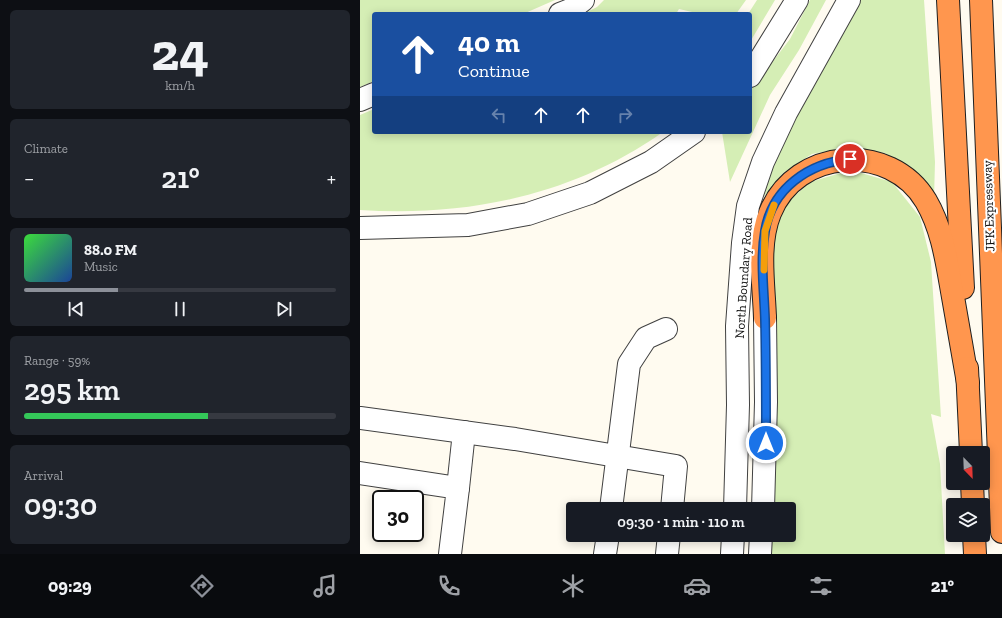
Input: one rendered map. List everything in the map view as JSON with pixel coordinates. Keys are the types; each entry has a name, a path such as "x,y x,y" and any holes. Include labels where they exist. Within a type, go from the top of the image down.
{"highway":[{"path":"948,0 971,446"},
{"name":"JFK Expressway","path":"981,0 1002,532"},
{"path":"765,318 763,253 765,231 770,212 782,193 798,177 826,163 850,159 862,160 887,167 898,172 918,190 936,223 945,250 968,383"},
{"path":"1000,465 1002,430"},
{"path":"974,542 975,554"}],"street":[{"path":"565,12 583,0"},
{"path":"752,73 797,0"},
{"name":"North Boundary Road","path":"735,502 738,397 737,326 743,243 748,206 763,162 786,113 849,0"},
{"path":"360,100 372,95"},
{"path":"360,228 468,225 528,214 590,193 651,162 691,134"},
{"name":"North Boundary Road","path":"763,502 766,410 765,318"},
{"path":"612,502 629,364 646,338 666,329"},
{"path":"360,418 464,432 676,466 673,502"},
{"path":"450,554 464,432"},
{"path":"360,473 458,488"},
{"path":"605,554 607,542"},
{"path":"667,554 668,542"},
{"path":"732,554 733,542"},
{"path":"760,554 761,542"}],"green space":[{"path":"360,0 555,0 528,12 372,12 372,82 360,87"},
{"path":"604,0 746,0 737,12 692,12 679,9 677,12 587,12 597,7"},
{"path":"757,0 775,0 752,39 752,12 749,12"},
{"path":"810,0 826,0 799,50 770,95 730,182 722,134 752,134 752,88 790,39"},
{"path":"852,0 924,0 935,162 934,199 919,177 885,153 849,147 812,154 783,173 761,200 767,162"},
{"path":"372,110 372,134 660,134 629,154 593,172 556,186 519,197 480,205 440,210 360,210 360,115"},
{"path":"851,170 892,182 920,217 931,262 941,417 931,414 940,464 945,554 766,554 767,542 796,542 796,502 768,502 771,236 786,204 810,182"}],"slow traffic":[{"path":"764,270 763,253 765,231 770,212 774,205"}],"route":[{"path":"766,443 763,253 767,221 775,202 789,185 798,177 816,166 838,160 850,159"}]}
